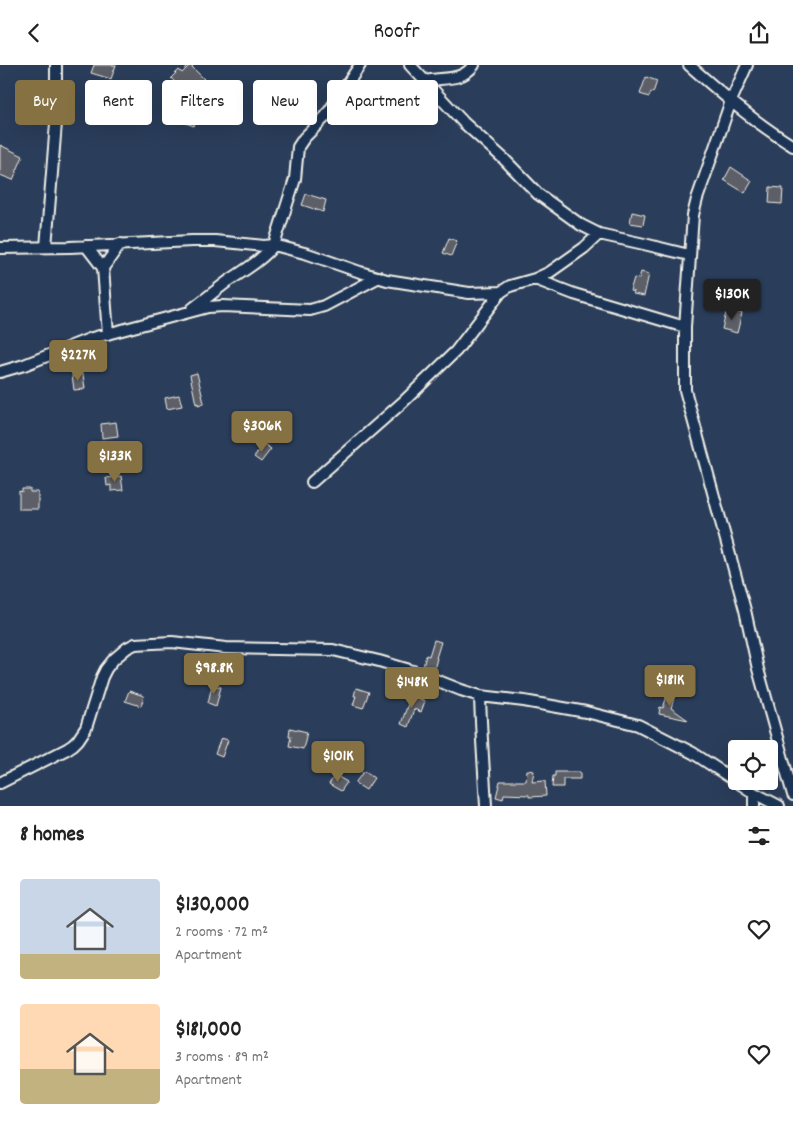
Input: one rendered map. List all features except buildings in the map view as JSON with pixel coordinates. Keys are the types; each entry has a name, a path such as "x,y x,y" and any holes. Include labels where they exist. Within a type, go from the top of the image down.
{"street":[{"path":"46,247 56,123 56,65"},
{"path":"189,311 256,262 274,245 295,179 300,142 326,116 360,65"},
{"path":"410,65 425,80"},
{"path":"431,80 448,80 460,77 474,65"},
{"path":"689,65 731,101 778,137 793,146"},
{"path":"747,65 731,101 696,199 689,255 685,327 685,390 793,795"},
{"path":"438,94 464,123 504,159 538,194 581,225 599,234 689,255"},
{"path":"312,483 456,351 501,292 510,286 535,279 550,272 584,248 599,234"},
{"path":"0,248 215,241 264,246 274,245 379,277 470,293 501,292"},
{"path":"103,268 120,244"},
{"path":"86,246 103,268 108,333"},
{"path":"0,372 24,365 108,333 208,307 310,310 324,306 379,277"},
{"path":"535,279 574,294 685,327"},
{"path":"0,783 73,745 78,740 86,728 106,669 127,647 135,644 172,642 226,648 333,650 413,671 480,696 524,701 586,712 638,725 693,753 754,793 778,806"},
{"path":"480,696 486,806"},
{"path":"754,793 754,806"}]}
